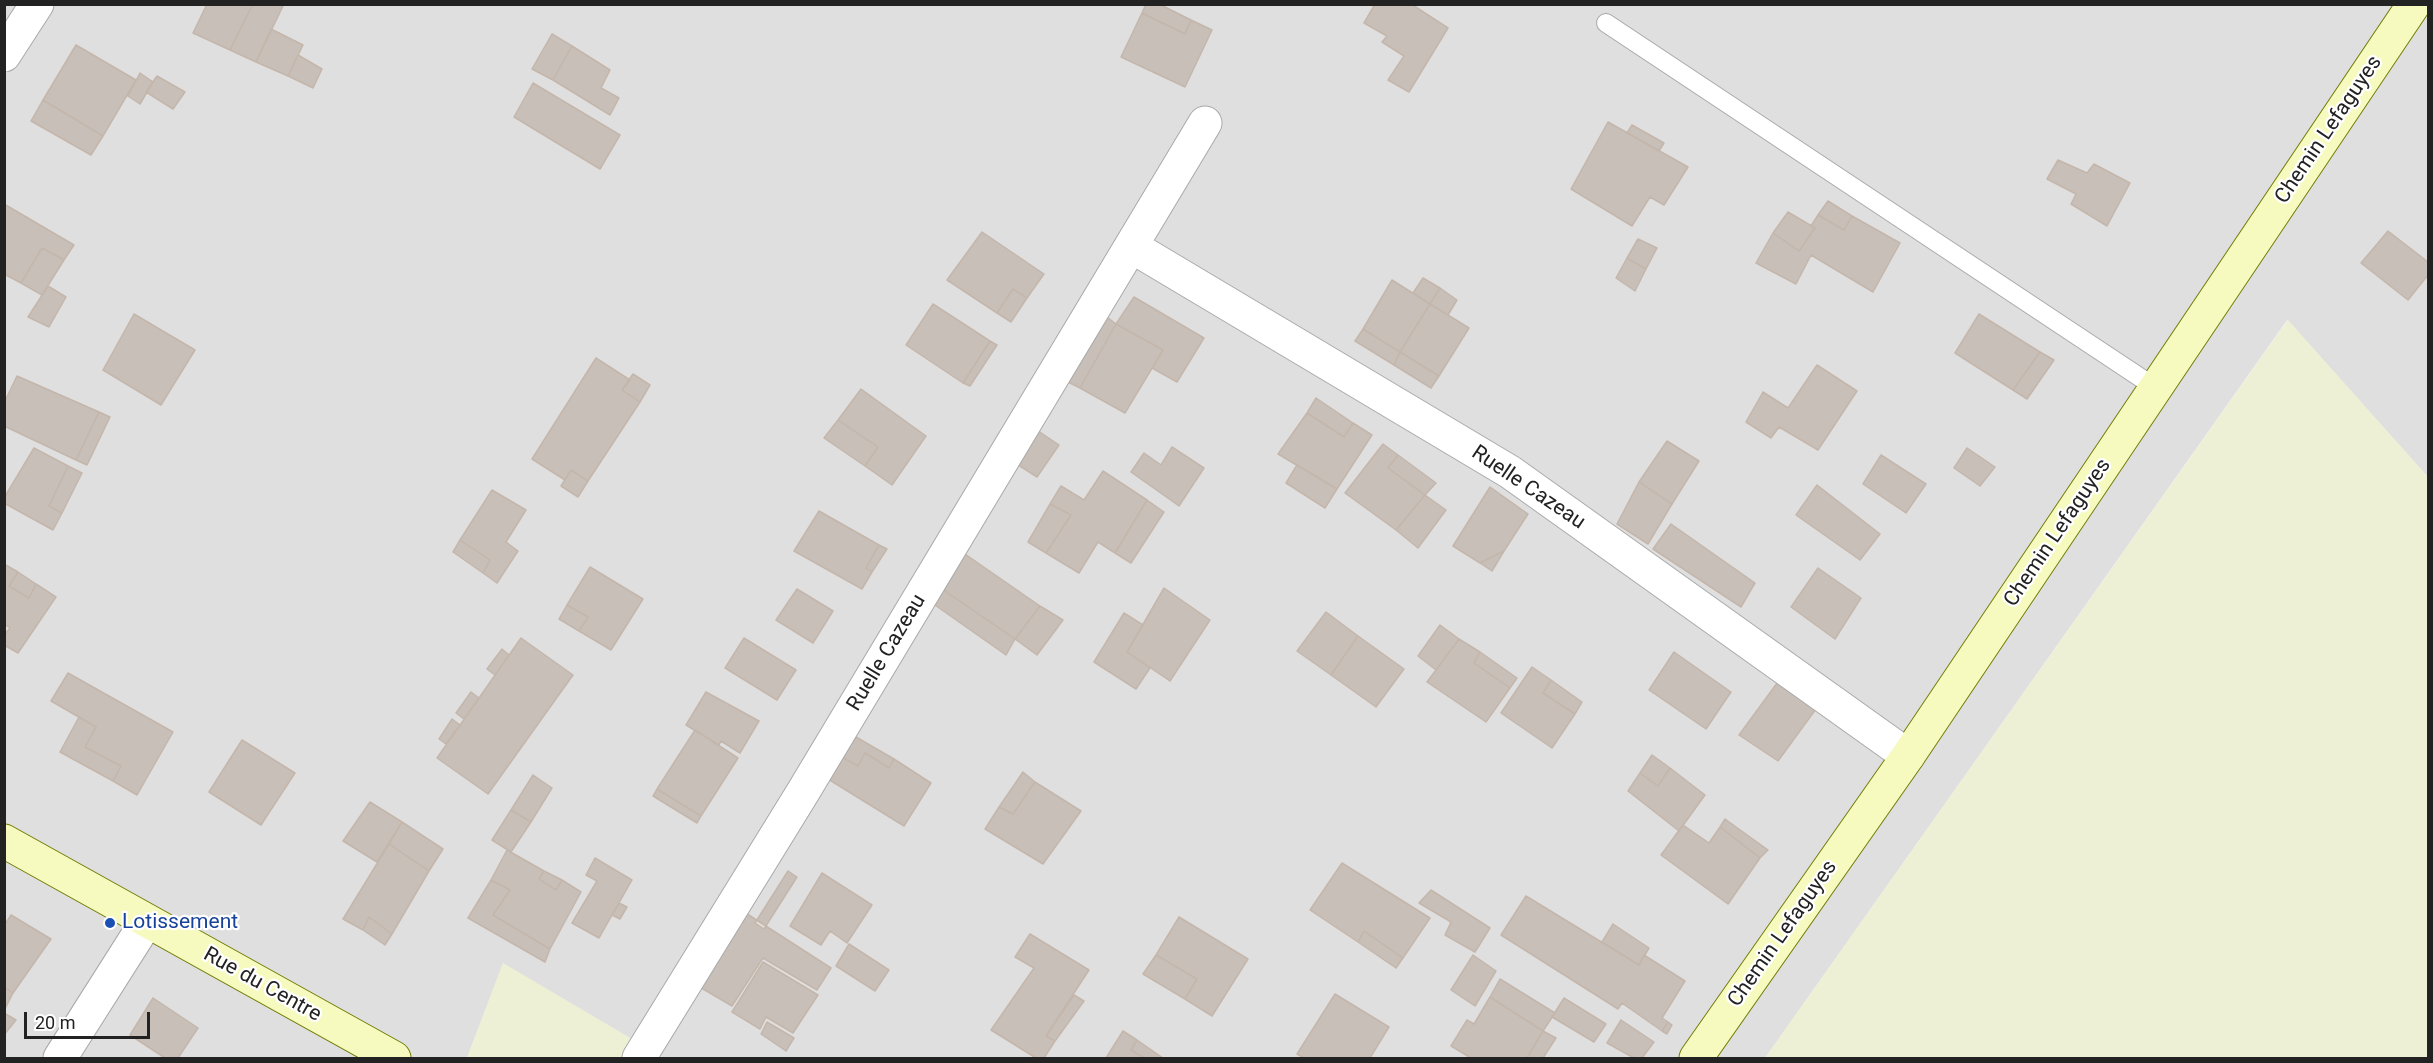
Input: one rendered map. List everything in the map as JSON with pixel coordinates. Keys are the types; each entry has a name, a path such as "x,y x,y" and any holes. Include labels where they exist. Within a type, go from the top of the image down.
{"main road":[{"name":"Chemin Lefaguyes","path":"1696,1059 1908,756 2414,4"},
{"name":"Rue du Centre","path":"4,840 394,1059"}],"street":[{"path":"4,55 37,4"},
{"name":"Ruelle Cazeau","path":"639,1059 810,782 1205,123"},
{"name":"Ruelle Cazeau","path":"1131,246 1510,472 1908,756"},
{"path":"60,1059 147,921"}],"lane":[{"path":"1606,23 2156,388"}],"shaded area":[{"path":"5,5 2428,5 2428,477 2287,320 1765,1058 664,1058 503,964 467,1058 5,1058"}],"green space":[{"path":"2288,320 2428,477 2428,1058 1765,1058"},
{"path":"503,963 664,1058 467,1058"}],"building":[{"path":"207,4 253,4 230,50 193,33"},
{"path":"253,4 284,4 256,62 230,50"},
{"path":"1146,4 1159,4 1191,20 1185,34 1142,13"},
{"path":"1375,4 1411,4 1448,28 1409,92 1388,80 1404,56 1382,42 1387,36 1364,23"},
{"path":"1142,13 1185,34 1191,20 1212,30 1185,87 1121,57"},
{"path":"271,29 303,45 288,76 256,62"},
{"path":"552,34 572,46 553,80 532,69"},
{"path":"76,45 136,80 103,136 43,100"},
{"path":"572,46 610,70 601,88 619,98 610,115 553,80"},
{"path":"298,55 322,69 313,88 288,76"},
{"path":"140,73 153,82 140,104 128,96"},
{"path":"157,76 185,92 173,109 146,92"},
{"path":"533,83 620,135 600,169 514,117"},
{"path":"43,100 103,136 91,155 31,121"},
{"path":"1608,122 1688,167 1664,205 1650,197 1632,226 1571,189"},
{"path":"1632,125 1664,143 1659,151 1627,133"},
{"path":"2058,160 2087,173 2094,164 2130,183 2107,226 2071,204 2076,194 2047,179"},
{"path":"1828,201 1852,216 1844,230 1818,215"},
{"path":"4,204 74,245 64,260 42,248 21,283 4,274"},
{"path":"1788,212 1815,228 1799,251 1773,233"},
{"path":"1818,215 1844,230 1852,216 1900,243 1873,292 1811,255 1796,284 1756,263 1773,233 1799,251 1815,228 1811,226"},
{"path":"2388,231 2428,262 2428,275 2408,300 2361,263"},
{"path":"982,232 1044,274 1027,298 1013,289 997,313 947,280"},
{"path":"1638,239 1657,248 1646,269 1627,258"},
{"path":"42,248 64,260 42,295 21,283"},
{"path":"1627,258 1646,269 1635,291 1616,278"},
{"path":"1423,278 1440,288 1430,304 1413,293"},
{"path":"1392,280 1430,304 1400,352 1363,329"},
{"path":"48,286 66,297 49,327 28,317"},
{"path":"1440,288 1457,300 1448,315 1430,304"},
{"path":"1013,289 1027,298 1011,322 997,313"},
{"path":"1134,297 1204,338 1177,382 1152,368 1163,350 1116,324"},
{"path":"933,304 990,341 963,383 906,345"},
{"path":"1430,304 1469,328 1439,376 1400,352"},
{"path":"134,314 195,350 161,405 103,370"},
{"path":"1979,314 2040,352 2013,390 1955,353"},
{"path":"1107,317 1116,324 1080,388 1066,381"},
{"path":"1116,324 1163,350 1125,413 1080,388"},
{"path":"1363,329 1400,352 1394,365 1355,341"},
{"path":"990,341 997,345 970,386 963,383"},
{"path":"1400,352 1439,376 1431,388 1394,365"},
{"path":"2040,352 2054,360 2027,399 2013,390"},
{"path":"596,358 630,380 622,390 640,402 588,481 571,470 565,480 532,459"},
{"path":"1817,365 1857,391 1818,450 1779,427 1771,438 1746,422 1763,392 1788,408"},
{"path":"633,374 650,385 640,402 622,390"},
{"path":"17,376 99,412 76,460 4,426 4,403"},
{"path":"861,389 926,436 892,485 865,466 878,447 838,420"},
{"path":"1316,398 1353,423 1344,437 1307,413"},
{"path":"99,412 110,417 87,465 76,460"},
{"path":"1307,413 1344,437 1353,423 1372,435 1337,489 1278,454"},
{"path":"838,420 878,447 865,466 824,438"},
{"path":"1031,426 1059,445 1037,477 1009,459"},
{"path":"1667,441 1699,461 1672,504 1639,482"},
{"path":"1383,444 1398,455 1388,468 1425,495 1396,530 1345,493"},
{"path":"1172,447 1204,468 1179,506 1131,472 1144,453 1161,465"},
{"path":"34,448 68,466 49,506 62,513 53,530 4,503 4,498"},
{"path":"1967,448 1995,467 1980,486 1954,468"},
{"path":"1398,455 1436,483 1425,495 1388,468"},
{"path":"1881,455 1926,484 1906,513 1863,484"},
{"path":"1297,465 1337,489 1325,508 1286,483"},
{"path":"68,466 82,473 62,513 49,506"},
{"path":"571,470 588,481 578,497 561,486"},
{"path":"1103,471 1147,500 1115,553 1098,542 1079,573 1046,553 1071,515 1050,504 1061,486 1084,500"},
{"path":"1639,482 1672,504 1648,544 1617,524"},
{"path":"1817,485 1880,534 1860,560 1796,515"},
{"path":"1490,487 1528,514 1504,551 1480,563 1453,546"},
{"path":"492,490 526,510 506,542 518,551 497,583 483,573 490,560 460,540"},
{"path":"1425,495 1446,510 1418,548 1396,530"},
{"path":"1147,500 1164,512 1131,563 1115,553"},
{"path":"1050,504 1071,515 1046,553 1028,542"},
{"path":"819,511 879,545 866,568 872,572 862,589 794,551"},
{"path":"1671,524 1755,583 1741,607 1653,549"},
{"path":"460,540 490,560 483,573 453,552"},
{"path":"879,545 887,549 872,572 866,568"},
{"path":"1504,551 1492,571 1480,563"},
{"path":"965,554 1040,606 1015,639 942,589"},
{"path":"4,564 18,572 9,586 29,598 36,584 56,597 18,653 4,645 4,635 10,628 4,624"},
{"path":"590,567 643,599 611,650 579,631 588,617 567,605"},
{"path":"1818,568 1861,598 1835,639 1791,607"},
{"path":"18,572 36,584 29,598 9,586"},
{"path":"1164,588 1210,620 1170,681 1127,652"},
{"path":"797,589 833,611 813,643 776,620"},
{"path":"942,589 1015,639 1006,655 932,603"},
{"path":"567,605 588,617 579,631 559,619"},
{"path":"1040,606 1063,620 1037,655 1015,639"},
{"path":"1326,612 1358,636 1331,675 1297,651"},
{"path":"1124,613 1143,625 1127,652 1150,668 1136,689 1094,662"},
{"path":"1440,625 1459,639 1436,670 1418,656"},
{"path":"1358,636 1404,669 1376,707 1331,675"},
{"path":"521,638 573,675 488,794 437,758"},
{"path":"744,638 796,670 777,700 725,668"},
{"path":"1459,639 1480,652 1474,663 1510,688 1486,722 1427,682"},
{"path":"502,649 509,655 495,675 487,669"},
{"path":"1480,652 1517,678 1510,688 1474,663"},
{"path":"1674,652 1731,692 1706,729 1649,690"},
{"path":"1532,667 1551,680 1543,693 1575,714 1552,748 1501,713"},
{"path":"68,673 173,732 137,795 113,781 121,766 85,747 96,727 51,701"},
{"path":"1783,675 1821,702 1778,761 1739,735"},
{"path":"1551,680 1582,702 1575,714 1543,693"},
{"path":"471,692 479,698 464,719 456,713"},
{"path":"706,692 759,721 740,753 721,741 719,745 686,725"},
{"path":"79,717 96,727 85,747 121,766 113,781 60,752"},
{"path":"452,719 460,725 446,744 439,739"},
{"path":"695,730 738,758 701,816 657,789"},
{"path":"856,737 894,759 889,768 865,753 858,766 842,757"},
{"path":"242,740 295,773 261,825 209,792"},
{"path":"865,753 889,768 894,759 931,783 904,826 828,779 842,757 858,766"},
{"path":"1652,755 1670,768 1658,786 1640,773"},
{"path":"1670,768 1705,795 1679,831 1628,791 1640,773 1658,786"},
{"path":"1023,772 1035,782 1013,814 999,807"},
{"path":"533,775 552,788 531,822 511,810"},
{"path":"1035,782 1081,811 1043,864 985,829 999,807 1013,814"},
{"path":"657,789 701,816 697,823 653,796"},
{"path":"370,802 402,822 377,862 343,841"},
{"path":"511,810 531,822 511,852 492,840"},
{"path":"1725,819 1768,850 1760,858 1720,827"},
{"path":"402,822 443,849 429,871 389,844"},
{"path":"1683,825 1709,843 1720,827 1760,858 1728,904 1661,855"},
{"path":"389,844 429,871 392,934 369,917 363,930 343,919"},
{"path":"507,850 544,871 539,879 556,890 562,880 581,892 550,949 493,915 510,890 491,880"},
{"path":"595,858 632,880 599,938 572,923 597,881 586,875"},
{"path":"1342,863 1430,918 1403,958 1364,931 1358,942 1310,910"},
{"path":"544,871 562,880 556,890 539,879"},
{"path":"788,871 797,877 764,929 755,923"},
{"path":"822,873 872,905 847,943 830,931 821,945 790,926"},
{"path":"491,880 510,890 493,915 550,949 545,962 468,918"},
{"path":"1431,890 1490,928 1475,952 1445,935 1451,922 1419,903"},
{"path":"1526,896 1639,965 1644,955 1685,981 1662,1018 1668,1022 1662,1031 1622,1003 1618,1009 1501,935"},
{"path":"619,903 627,907 620,919 612,915"},
{"path":"741,910 831,968 817,990 763,958 732,1006 698,986"},
{"path":"11,915 51,939 13,993 4,987 4,926"},
{"path":"369,917 392,934 385,945 363,930"},
{"path":"1179,917 1248,959 1212,1016 1185,999 1197,979 1156,955"},
{"path":"1613,924 1649,948 1639,965 1602,942"},
{"path":"1364,931 1403,958 1396,968 1358,942"},
{"path":"1030,934 1089,970 1046,1036 1055,1041 1044,1058 1036,1058 991,1030 1034,968 1015,957"},
{"path":"849,944 889,970 875,991 836,966"},
{"path":"1156,955 1197,979 1185,999 1143,974"},
{"path":"1473,955 1496,971 1475,1006 1451,990"},
{"path":"763,962 818,995 793,1033 766,1017 760,1029 732,1012"},
{"path":"1500,979 1555,1013 1543,1031 1490,997"},
{"path":"4,987 13,993 6,1007 4,1006"},
{"path":"1335,994 1389,1027 1370,1058 1304,1058 1297,1054"},
{"path":"1074,995 1084,1001 1055,1041 1046,1036"},
{"path":"1490,997 1543,1031 1527,1058 1471,1058 1451,1046 1467,1020 1474,1024"},
{"path":"153,998 198,1028 178,1058 165,1058 130,1035"},
{"path":"1564,998 1606,1024 1594,1042 1552,1017"},
{"path":"4,1013 16,1020 4,1035"},
{"path":"1621,1020 1654,1042 1642,1058 1634,1058 1607,1043"},
{"path":"767,1022 794,1038 786,1051 761,1034"},
{"path":"1668,1022 1672,1025 1667,1034 1662,1031"},
{"path":"1123,1031 1137,1040 1131,1050 1144,1058 1106,1058"},
{"path":"1543,1031 1556,1038 1543,1058 1527,1058"},
{"path":"1137,1040 1163,1058 1144,1058 1131,1050"}],"place":[{"name":"Lotissement","path":"110,923"}]}
